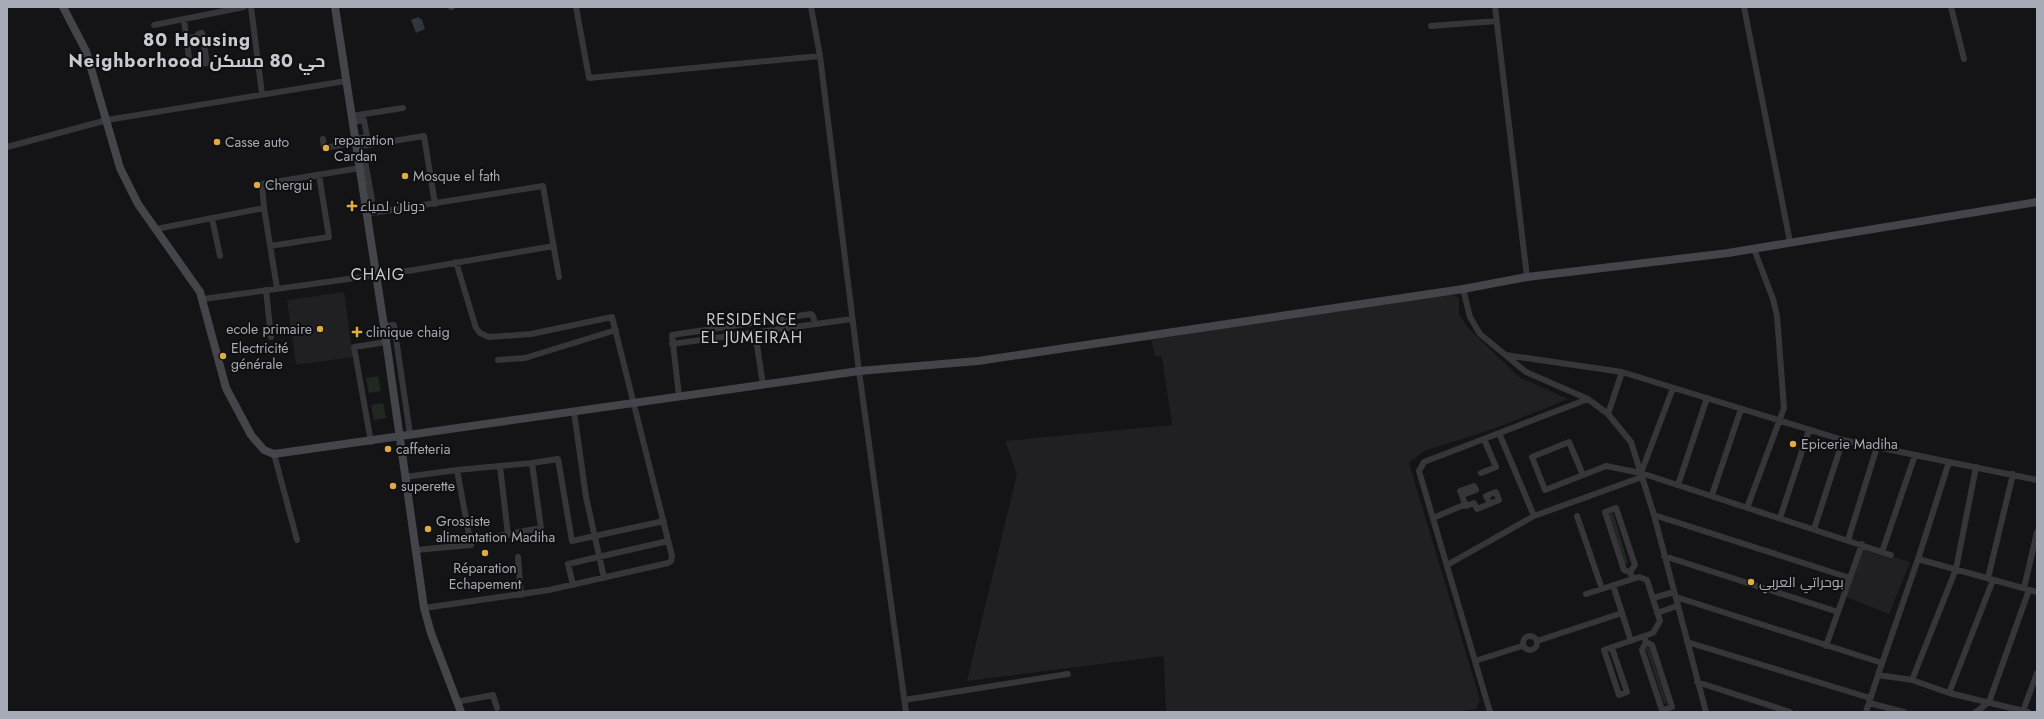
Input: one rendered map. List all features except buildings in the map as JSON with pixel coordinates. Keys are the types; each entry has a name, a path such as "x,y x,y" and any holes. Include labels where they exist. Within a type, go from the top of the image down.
{"street":[{"path":"63,7 86,51 120,168 127,185 138,204 200,292 226,388 251,435 264,450 274,454 370,442 410,434 634,404 679,396 859,371 978,361 1150,334 1463,289 1527,277 1754,249 2037,202"},
{"path":"154,25 244,7"},
{"path":"250,7 262,94"},
{"path":"335,7 366,214 377,276 424,608 456,702 461,712"},
{"path":"576,7 589,78 820,56"},
{"path":"811,7 820,56 852,319 906,712"},
{"path":"1495,7 1527,277"},
{"path":"1744,7 1790,242"},
{"path":"1951,7 1964,59"},
{"path":"184,20 186,38 190,65 207,63 202,33 198,34 198,37 186,38"},
{"path":"1431,26 1497,21"},
{"path":"7,146 107,120 346,81"},
{"path":"352,119 402,108"},
{"path":"352,119 364,120 367,137 356,143"},
{"path":"323,139 324,148 424,136 435,204"},
{"path":"358,156 364,155 372,200 365,201"},
{"path":"277,288 264,208 262,184 360,168"},
{"path":"270,246 329,237 319,175"},
{"path":"366,214 543,186 559,277"},
{"path":"156,229 264,208"},
{"path":"212,218 220,256"},
{"path":"203,299 277,288 377,276 554,246"},
{"path":"1747,508 1784,408 1777,316 1773,298 1754,249"},
{"path":"424,608 522,595 573,585 668,563 671,561 672,556 612,317 531,334 489,336 480,333 476,328 456,262"},
{"path":"1463,289 1470,317 1480,334 1526,372 1588,399 1608,414 1631,442 1654,514 1706,712"},
{"path":"266,290 271,337"},
{"path":"679,396 672,344 673,335 811,314 815,324"},
{"path":"672,344 852,319"},
{"path":"384,326 394,325 410,434"},
{"path":"498,360 525,358 616,330"},
{"path":"754,332 763,385"},
{"path":"370,442 354,347 386,342"},
{"path":"1506,355 1622,372 1843,440 2037,480"},
{"path":"1608,414 1622,372"},
{"path":"1446,565 1534,516 1642,475 1673,388"},
{"path":"1678,484 1707,398"},
{"path":"1490,712 1419,470 1424,462 1588,399"},
{"path":"1712,496 1741,408"},
{"path":"574,412 582,470 594,537 604,578"},
{"path":"1780,518 1809,430"},
{"path":"1498,433 1534,516"},
{"path":"1481,473 1496,467 1484,439"},
{"path":"1814,529 1843,440"},
{"path":"1583,475 1569,442 1532,457 1545,490 1606,466 1678,484 1747,508 1862,544 1891,555"},
{"path":"1848,540 1877,447"},
{"path":"274,454 297,540"},
{"path":"1882,552 1915,455"},
{"path":"405,477 558,459 572,541 664,521"},
{"path":"1866,712 1949,462"},
{"path":"470,541 542,528 532,463"},
{"path":"500,466 508,535"},
{"path":"1912,680 1956,569 1976,467"},
{"path":"416,550 471,545 457,470"},
{"path":"1949,692 1990,579 2013,474"},
{"path":"1462,495 1466,504"},
{"path":"1433,518 1466,504 1466,506 1474,503 1477,509 1490,504"},
{"path":"1630,572 1635,564 1616,508 1605,512 1624,570 1630,572 1633,579"},
{"path":"1654,514 1850,578"},
{"path":"1577,516 1602,589"},
{"path":"1976,712 1989,702 2027,589 2037,532"},
{"path":"573,585 568,564 668,541"},
{"path":"1826,646 1862,544"},
{"path":"1664,556 1838,612"},
{"path":"518,557 522,595"},
{"path":"1918,559 2037,592"},
{"path":"1586,594 1639,577 1647,580 1660,621 1653,633 1645,639 1631,641 1604,650 1619,695 1627,692 1612,648"},
{"path":"1613,585 1631,641"},
{"path":"1653,598 1675,595 1826,646 1882,663"},
{"path":"1657,613 1677,606"},
{"path":"1536,641 1622,613"},
{"path":"1527,636 1532,636 1536,641 1536,648 1530,651 1522,646 1524,639 1527,636"},
{"path":"1645,639 1652,645 1672,707 1662,710 1642,650 1645,639"},
{"path":"1687,642 1904,712"},
{"path":"1475,661 1522,646"},
{"path":"1878,675 1912,680 1949,692 2025,711 2037,673"},
{"path":"904,700 1068,674"},
{"path":"1697,682 1790,712"},
{"path":"456,702 493,695 497,708"},
{"path":"456,702 457,712"}],"shaded area":[{"path":"418,17 422,20 425,29 416,33 411,20"},
{"name":"ecole primaire","path":"344,292 353,357 296,365 287,300"},
{"path":"1452,294 1459,298 1459,314 1468,328 1519,377 1568,399 1496,428 1424,451 1409,463 1480,700 1476,709 1451,712 1166,712 1164,656 967,681 1017,474 1005,441 1172,425 1162,357 1155,356 1151,340 1302,315"},
{"path":"378,376 381,391 369,393 366,378"},
{"path":"383,403 386,418 374,420 371,405"},
{"path":"1613,513 1628,563 1625,564 1609,515"},
{"path":"1862,547 1910,562 1889,614 1846,597"},
{"path":"1649,647 1667,703 1664,704 1646,648"}],"place":[{"name":"Casse auto","path":"217,142"},
{"name":"reparation Cardan","path":"326,148"},
{"name":"Mosque el fath","path":"405,176"},
{"name":"Chergui","path":"257,185"},
{"name":"دونان لمياء","path":"352,206"},
{"name":"ecole primaire","path":"320,329"},
{"name":"clinique chaig","path":"357,332"},
{"name":"Electricité générale","path":"223,356"},
{"name":"Epicerie Madiha","path":"1793,444"},
{"name":"caffeteria","path":"388,449"},
{"name":"superette","path":"393,486"},
{"name":"Grossiste alimentation Madiha","path":"428,529"},
{"name":"Réparation Echapement","path":"485,553"},
{"name":"بوحراتي العربي","path":"1751,582"}],"district":[{"name":"80 Housing Neighborhood حي 80 مسكن","path":"197,50"},
{"name":"CHAIG","path":"378,274"},
{"name":"RESIDENCE EL JUMEIRAH","path":"752,328"}]}
